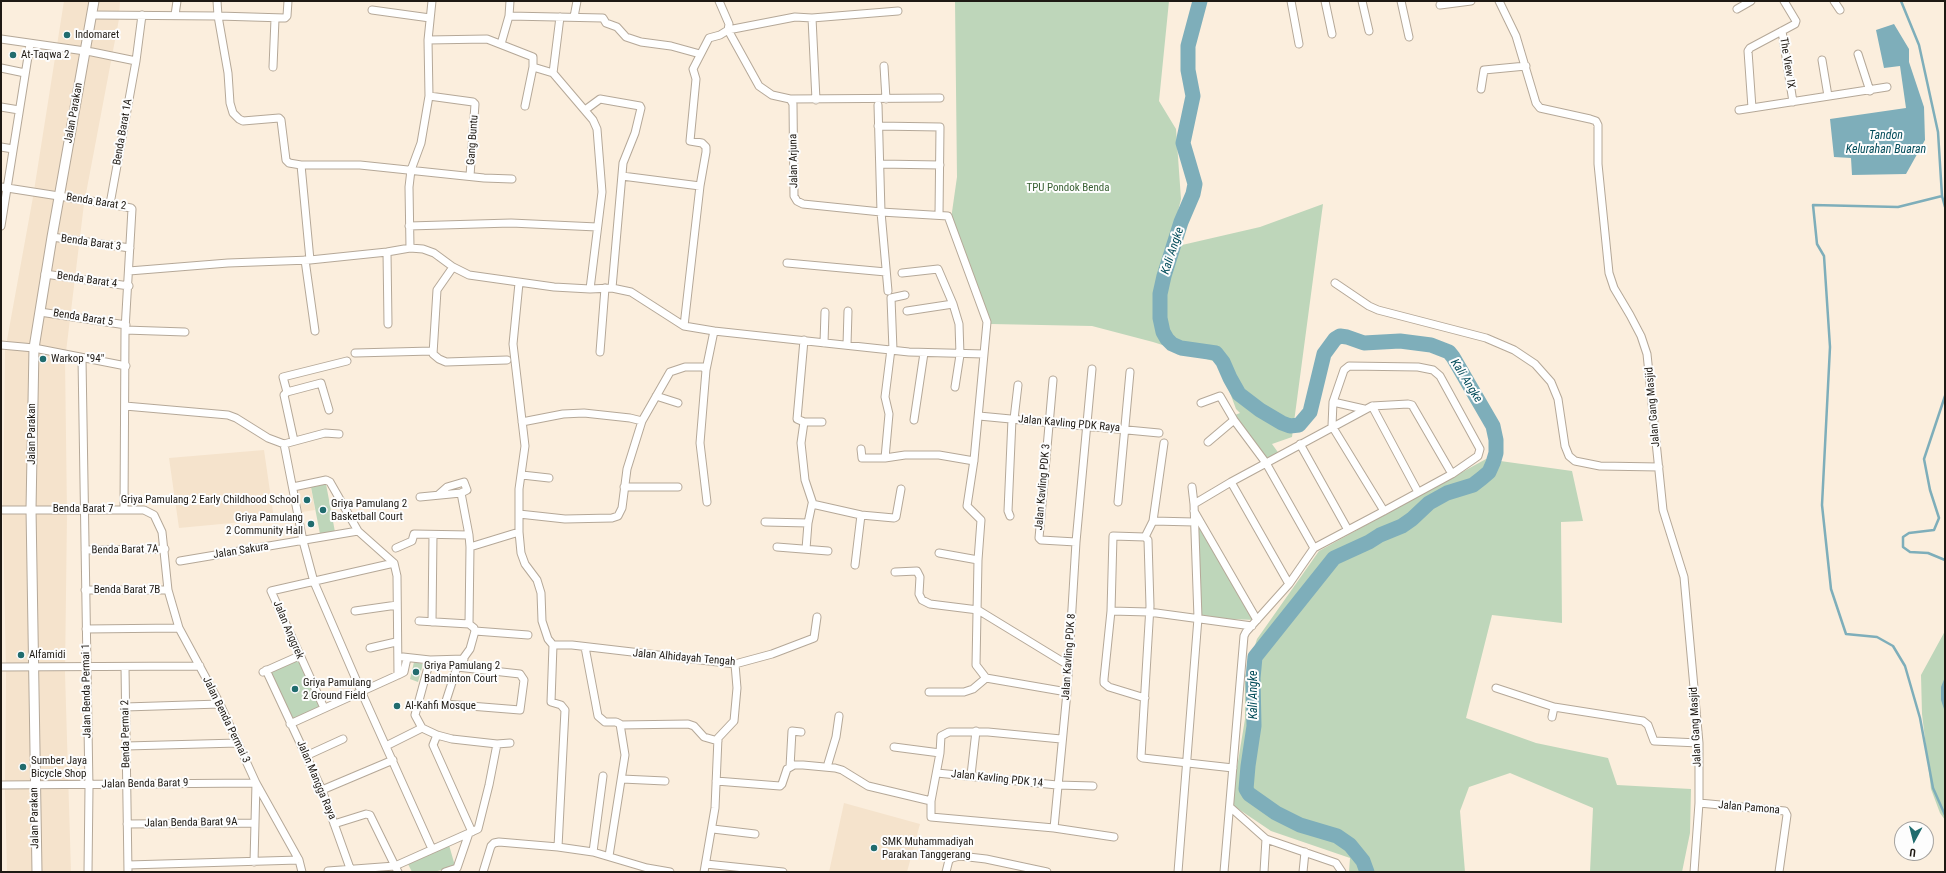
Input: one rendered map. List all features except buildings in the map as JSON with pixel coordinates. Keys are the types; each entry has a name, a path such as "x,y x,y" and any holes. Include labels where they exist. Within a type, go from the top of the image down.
{"street":[{"name":"Jalan Parakan","path":"37,872 31,509 34,348 59,196 94,1"},
{"path":"175,15 177,1"},
{"path":"217,1 218,16 228,73 230,103 233,113 239,119 243,120 278,118 281,120 286,160 291,164 301,165 307,260 314,332"},
{"path":"92,15 175,15 275,19 287,17 288,1"},
{"path":"410,248 409,187 411,170 420,143 429,96 428,40 432,1"},
{"path":"500,44 509,16 510,1"},
{"path":"574,18 577,1"},
{"path":"720,1 729,24 728,30 759,86 772,95 790,100 940,98"},
{"path":"1291,1 1299,44"},
{"path":"1325,1 1332,34"},
{"path":"1362,1 1369,31"},
{"path":"1401,1 1409,37"},
{"path":"1440,5 1471,1"},
{"name":"Jalan Gang Masjid","path":"1499,1 1516,36 1536,103 1540,108 1594,120 1598,125 1598,164 1609,272 1614,288 1630,315 1645,346 1649,366 1654,434 1665,519 1684,578 1699,743 1699,803 1694,872"},
{"path":"1738,9 1751,1"},
{"name":"The View IX","path":"1752,108 1748,51 1750,48 1796,23 1784,1"},
{"path":"1834,1 1840,10"},
{"path":"372,10 430,18"},
{"path":"684,326 706,147 702,143 690,141 696,79 693,69 709,38 720,35 728,30 795,17 812,18 898,11"},
{"name":"Benda Barat 1A","path":"110,204 136,60 142,15"},
{"path":"509,16 603,18 606,23 617,27 626,37 641,42 671,46 700,54"},
{"path":"553,73 560,17"},
{"path":"812,18 816,100"},
{"path":"272,67 275,19"},
{"name":"The View IX","path":"1739,110 1792,102 1782,31"},
{"path":"1,39 136,60"},
{"path":"428,40 487,39 533,57 533,67 525,106"},
{"path":"1,226 4,188 13,149 30,44"},
{"path":"1858,54 1870,91"},
{"path":"1822,60 1828,96"},
{"path":"884,66 886,99"},
{"path":"1481,89 1483,72 1486,69 1526,66"},
{"path":"533,67 553,73 596,124 602,192 590,289"},
{"path":"1,68 25,73"},
{"path":"1792,102 1870,91 1887,87"},
{"name":"Gang Buntu","path":"429,96 473,102 475,104 470,176"},
{"path":"585,110 599,99 641,107 635,133 624,159 600,352"},
{"name":"Jalan Arjuna","path":"790,100 793,104 794,196 797,201 803,204 881,212 943,216"},
{"path":"878,105 881,212 888,291"},
{"path":"1,107 19,110"},
{"path":"878,126 940,127 940,165 943,216 987,322 979,416 967,506 981,520 978,560 976,661 978,668 986,678 1067,692"},
{"path":"1,147 13,149"},
{"path":"880,164 940,165"},
{"name":"Gang Buntu","path":"301,165 360,165 512,179"},
{"path":"622,176 700,186"},
{"name":"Benda Barat 2","path":"4,188 130,208 132,209 130,248"},
{"path":"409,226 511,223 597,227"},
{"name":"Benda Barat 3","path":"52,237 130,248"},
{"path":"124,510 126,328 130,248"},
{"path":"129,271 228,263 307,260 387,252 410,248 428,250 453,267 469,275 519,283 590,289 608,288 636,294 684,326 714,331 847,346 924,353 960,355 984,354"},
{"path":"387,252 388,324"},
{"path":"787,263 886,272"},
{"path":"453,267 438,288 432,351 439,360 446,362 507,360"},
{"path":"902,273 938,269 954,304 959,324 960,355 955,387"},
{"name":"Benda Barat 4","path":"46,274 129,286"},
{"path":"519,283 513,344 525,446 519,489 519,532 521,553 525,564 537,580 541,593 542,621 548,639 553,644 552,702 561,705 565,710 558,847"},
{"path":"1335,283 1369,306 1378,310 1486,338 1514,350 1535,364 1551,382 1558,399 1565,446 1569,456 1575,461 1600,466 1659,467"},
{"path":"885,458 889,414 885,397 892,350 891,298 905,296"},
{"path":"907,311 954,304"},
{"path":"847,346 848,311"},
{"name":"Benda Barat 5","path":"40,312 126,328 185,332"},
{"path":"824,343 825,312"},
{"path":"707,502 700,443 706,370 714,331"},
{"path":"804,340 797,417 798,420 804,422 822,422"},
{"path":"1,345 34,348 82,359 126,366"},
{"path":"355,353 432,351"},
{"path":"914,420 924,353"},
{"name":"Jalan Benda Permai 1","path":"82,359 87,668 88,872"},
{"path":"294,441 284,395 287,392 284,376 346,361"},
{"path":"1224,872 1244,636 1289,584 1314,548 1384,511 1452,474 1476,459 1480,449 1440,376 1433,370 1418,367 1349,366 1344,370 1333,402 1332,426 1384,511"},
{"path":"519,514 565,519 615,518 622,511 624,487 633,448 642,421 656,396 672,370 685,367 703,367 706,370"},
{"name":"Jalan Kavling PDK 8","path":"1054,828 1061,739 1067,692 1076,542 1088,426 1092,369"},
{"path":"1118,502 1130,372"},
{"path":"1050,422 1053,380"},
{"path":"287,392 320,383 329,410"},
{"path":"1010,516 1008,511 1013,419 1018,385"},
{"path":"1201,403 1219,395 1234,420 1266,463 1314,548"},
{"path":"656,396 678,403"},
{"path":"1333,402 1364,409"},
{"path":"1194,508 1231,482 1332,426 1372,406 1412,405 1452,474"},
{"path":"125,406 228,415 236,418 268,438 284,444 325,433 339,434"},
{"path":"1372,406 1418,492"},
{"path":"522,422 563,414 584,413 630,418 642,421"},
{"name":"Jalan Kavling PDK Raya","path":"979,416 1159,433"},
{"path":"1208,442 1234,420"},
{"path":"804,422 801,443 805,480 813,504 808,523 806,548"},
{"name":"Jalan Kavling PDK 3","path":"1050,422 1044,468 1039,538 1041,540 1076,542"},
{"path":"1164,443 1153,521 1146,537 1148,540 1149,612 1142,758 1233,768"},
{"path":"284,444 303,541 314,582 361,691 432,848"},
{"path":"1300,444 1348,530"},
{"path":"861,449 862,458 885,458 905,455 939,455 974,461"},
{"path":"522,475 550,478"},
{"path":"293,487 329,480 358,531 394,563 397,576 396,657 398,675"},
{"path":"420,497 461,493 467,490 464,482 447,487 438,495"},
{"path":"1231,482 1289,584"},
{"path":"624,487 678,487"},
{"path":"1178,872 1198,618 1192,487"},
{"path":"813,504 861,515 895,518 901,488"},
{"path":"461,493 470,547 469,624 475,631 528,635"},
{"path":"1194,508 1254,623"},
{"name":"Benda Barat 7","path":"1,510 144,510 154,515 162,532 166,564"},
{"path":"855,565 861,515"},
{"path":"1153,521 1194,522"},
{"path":"765,522 808,523"},
{"name":"Jalan Sakura","path":"180,561 358,531"},
{"path":"470,547 519,532"},
{"path":"396,548 412,540 414,534 469,536"},
{"path":"432,622 433,535"},
{"path":"1144,698 1109,687 1104,683 1111,611 1113,536 1146,537"},
{"path":"777,547 806,548 828,551"},
{"name":"Benda Barat 7A","path":"85,550 165,549"},
{"path":"939,553 978,560"},
{"path":"314,582 394,563"},
{"name":"Jalan Benda Permai 3","path":"166,564 168,590 179,628 220,704 256,783 299,860 302,872"},
{"path":"895,572 917,571 920,577 919,594 922,600 930,604 978,610 1068,665"},
{"name":"Jalan Anggrek","path":"314,582 271,591 299,656 324,708"},
{"name":"Benda Barat 7B","path":"85,590 168,590"},
{"path":"355,611 396,605"},
{"path":"1111,611 1149,612 1254,623"},
{"name":"Jalan Alhidayah Tengah","path":"553,644 734,664 772,654 814,638 817,617"},
{"path":"419,621 469,624"},
{"path":"86,629 179,628"},
{"path":"457,667 520,674 524,680 520,710 446,705 445,702 457,667 470,649 475,631"},
{"path":"370,648 396,642"},
{"path":"585,647 598,716 605,722 616,722 620,726 625,755 609,856"},
{"name":"Jalan Mangga Raya","path":"299,656 265,671 290,724 308,756 322,790 351,871"},
{"path":"396,657 430,660 464,659"},
{"path":"290,724 404,672 407,658"},
{"path":"430,660 415,715 422,728 437,735 452,739 497,744 510,743"},
{"path":"734,664 737,688 734,721 719,737 718,741 713,829 705,868 783,872"},
{"path":"1,667 125,668 200,666"},
{"name":"Benda Permai 2","path":"125,668 128,869"},
{"path":"929,692 964,692 972,689 986,678"},
{"path":"1496,688 1554,707 1643,722 1648,725 1652,740 1654,741 1699,743"},
{"path":"125,707 220,704"},
{"path":"1552,717 1554,707"},
{"path":"827,767 836,737 839,716"},
{"path":"620,726 688,724 694,726 704,737 718,741"},
{"path":"386,746 422,728"},
{"path":"716,781 780,786 787,769 790,767 792,731 801,732"},
{"path":"1061,739 976,731 949,732 943,734 941,738 937,773 931,801 931,817 1054,828 1114,837"},
{"path":"971,775 976,731"},
{"path":"437,735 433,745 470,833 457,868 445,872"},
{"path":"308,756 343,739"},
{"path":"126,746 238,743"},
{"path":"328,871 397,869 432,848 470,833 479,827 497,744"},
{"path":"894,747 940,753"},
{"path":"322,790 393,760"},
{"path":"790,767 803,765 842,770 868,786 931,801"},
{"name":"Jalan Kavling PDK 14","path":"937,773 971,775 1057,785 1093,786"},
{"path":"594,852 603,776"},
{"path":"622,779 665,781"},
{"path":"254,862 256,783"},
{"name":"Jalan Benda Barat 9","path":"1,786 256,783"},
{"name":"Jalan Pamona","path":"1699,803 1784,810 1787,815 1779,872"},
{"path":"1230,807 1266,839 1336,863 1342,872"},
{"path":"334,824 370,814 397,869"},
{"name":"Jalan Benda Barat 9A","path":"127,824 254,822"},
{"path":"713,829 755,834"},
{"path":"1264,872 1266,839"},
{"path":"483,872 491,846 496,842 558,847 594,852 647,868 670,872"},
{"path":"1303,872 1305,852"},
{"path":"946,872 949,860 960,856 986,859 1047,872"},
{"path":"128,869 299,860"}],"shaded area":[{"path":"64,1 120,1 119,19 84,204 65,360 67,514 65,673 71,872 7,872 5,791 6,674 3,517 5,351 33,197"},
{"path":"264,450 274,519 179,528 169,458"},
{"name":"Griya Pamulang 2 Early Childhood School","path":"311,488 315,510 302,512 298,490"},
{"name":"SMK Muhammadiyah Parakan Tanggerang","path":"844,803 920,824 907,872 829,872"}],"green space":[{"name":"TPU Pondok Benda","path":"955,1 1169,1 1159,101 1176,129 1181,199 1169,248 1260,227 1323,204 1292,437 1272,444 1280,455 1264,461 1241,429 1235,415 1240,413 1236,409 1219,363 1153,342 1092,326 991,324 951,219 957,177"},
{"path":"1486,459 1572,471 1583,521 1561,522 1562,623 1492,615 1466,718 1536,743 1608,758 1617,785 1691,789 1690,833 1682,872 1590,872 1593,808 1510,773 1469,787 1460,811 1465,872 1349,872 1350,858 1271,831 1231,804 1245,719 1245,677 1257,639 1319,551"},
{"name":"Griya Pamulang 2 Basketball Court","path":"326,484 335,532 320,534 311,487"},
{"path":"1198,518 1257,620 1198,618"},
{"path":"1945,631 1945,820 1940,813 1931,789 1922,714 1921,675"},
{"name":"Griya Pamulang 2 Ground Field","path":"298,660 320,707 292,720 270,672"},
{"name":"Griya Pamulang 2 Badminton Court","path":"414,662 423,664 418,682 410,679"},
{"path":"449,845 455,866 434,872 412,872 408,864"}],"water":[{"name":"Tandon Kelurahan Buaran","path":"1894,24 1909,49 1909,62 1924,107 1925,140 1906,174 1852,175 1851,158 1834,157 1830,119 1906,108 1900,66 1884,68 1876,30"},
{"path":"1945,677 1945,712 1941,700 1941,687"}],"waterway":[{"name":"Kali Angke","path":"1200,1 1188,46 1188,70 1193,96 1183,143 1195,184 1193,194 1181,222 1160,294 1160,318 1163,332 1167,339 1172,344 1181,348 1216,353 1223,362 1239,394 1260,410 1290,426 1299,425 1310,412 1324,354 1335,339 1340,336 1364,343 1400,341 1431,345 1449,352 1453,357 1493,426 1496,440 1496,453 1489,472 1473,485 1447,493 1429,503 1402,526 1380,535 1369,542 1334,558 1255,657 1253,678 1254,726 1246,789 1249,794 1276,813 1300,825 1337,836 1350,845 1363,861 1367,872"},
{"path":"1901,1 1919,45 1938,132 1942,196 1945,207"},
{"path":"1942,196 1898,207 1813,205 1817,244 1824,256 1830,347 1822,505 1831,589 1846,634 1877,637 1893,646 1905,666 1920,718 1933,788 1945,815"},
{"path":"1945,396 1924,459 1930,490 1939,518 1934,530 1909,533 1903,537 1903,547 1910,552 1928,553 1945,560"}],"place":[{"name":"Indomaret","path":"67,35"},
{"name":"At-Taqwa 2","path":"13,55"},
{"name":"Warkop \"94\"","path":"43,359"},
{"name":"Griya Pamulang 2 Early Childhood School","path":"307,500"},
{"name":"Griya Pamulang 2 Basketball Court","path":"323,510"},
{"name":"Griya Pamulang 2 Community Hall","path":"311,524"},
{"name":"Alfamidi","path":"21,655"},
{"name":"Griya Pamulang 2 Badminton Court","path":"416,672"},
{"name":"Griya Pamulang 2 Ground Field","path":"295,689"},
{"name":"Al-Kahfi Mosque","path":"397,706"},
{"name":"Sumber Jaya Bicycle Shop","path":"23,767"},
{"name":"SMK Muhammadiyah Parakan Tanggerang","path":"874,848"}]}
